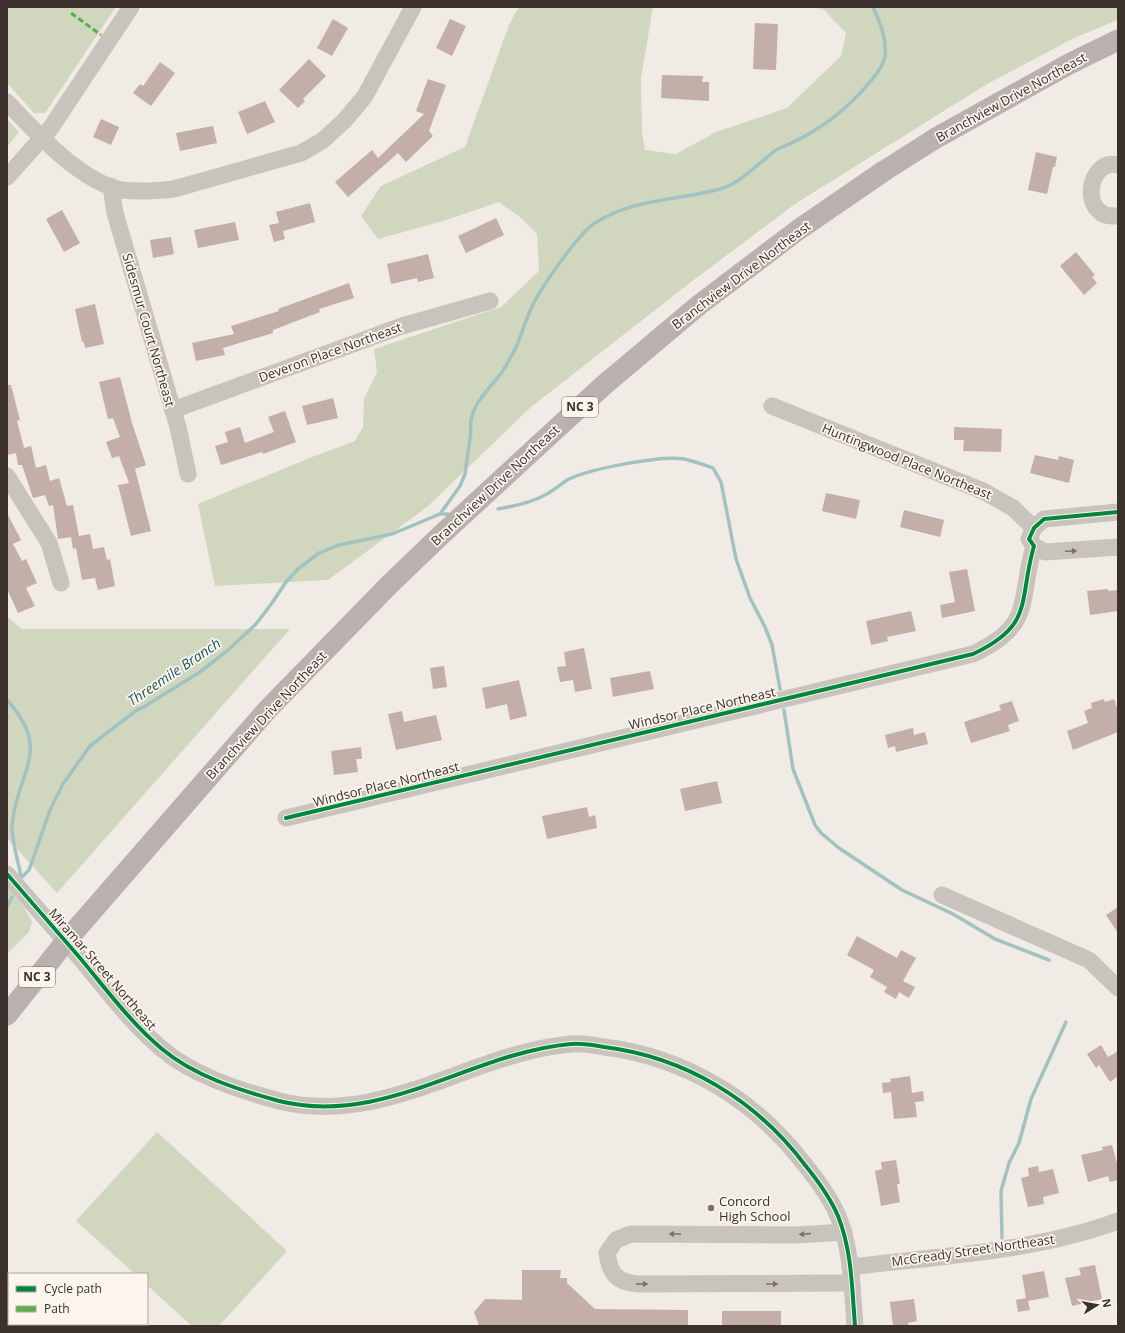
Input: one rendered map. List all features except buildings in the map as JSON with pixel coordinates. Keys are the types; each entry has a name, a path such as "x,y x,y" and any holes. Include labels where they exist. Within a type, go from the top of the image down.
{"main road":[{"name":"Branchview Drive Northeast","path":"7,1015 66,941 267,710 389,585 604,385 699,305 798,230 884,171 936,138 1069,64 1118,40"}],"street":[{"path":"7,177 42,138 131,7"},
{"path":"7,102 42,138 82,173 122,190 154,191 174,189 301,153 322,141 354,111 389,54 413,7"},
{"path":"1118,165 1103,168 1095,176 1090,188 1094,205 1105,215 1118,216"},
{"name":"Sidesmur Court Northeast","path":"111,186 115,213 173,410 188,474"},
{"name":"Deveron Place Northeast","path":"173,410 402,326 490,301"},
{"name":"Huntingwood Place Northeast","path":"772,406 983,491 1013,508 1034,528"},
{"path":"7,476 49,543 61,583"},
{"path":"1034,528 1044,519 1118,512"},
{"name":"Windsor Place Northeast","path":"286,818 972,654 1000,639 1010,630 1018,618 1034,546 1029,539 1034,528"},
{"path":"1034,546 1045,552 1118,547"},
{"name":"Miramar Street Northeast","path":"7,874 66,941 127,1016 162,1050 189,1067 221,1082 280,1101 309,1106 334,1106 370,1102 411,1092 521,1053 571,1044 627,1050 658,1058 709,1080 749,1106 792,1148 828,1195 844,1232 851,1275 855,1326"},
{"path":"942,895 1089,960 1118,988"},
{"name":"McCready Street Northeast","path":"844,1232 797,1235 632,1234 616,1240 607,1253 609,1269 623,1282 638,1284 851,1275 1021,1246 1089,1231 1118,1221"}],"green space":[{"path":"7,7 116,7 45,113 34,113 7,83"},
{"path":"519,7 653,7 641,78 642,132 645,150 676,154 716,132 787,108 841,56 846,33 824,10 813,7 1118,7 1118,20 1076,37 987,84 795,204 691,282 531,407 427,507 328,580 215,586 198,504 355,441 363,427 364,399 377,372 374,349 501,307 539,271 537,234 521,218 499,202 443,221 378,239 361,216 381,186 465,147 509,25"},
{"path":"7,119 19,132 7,147"},
{"path":"7,617 22,629 290,629 57,893 7,838"},
{"path":"7,886 24,907 32,922 29,932 7,954"},
{"path":"157,1132 287,1251 219,1326 192,1326 148,1286 148,1273 134,1273 76,1221"}],"waterway":[{"name":"Threemile Branch","path":"21,878 29,870 50,810 63,784 90,746 138,709 200,672 228,650 256,624 286,582 298,569 319,553 339,545 392,534 440,514 460,486 465,474 472,414 476,406 506,366 518,342 532,306 541,291 563,258 588,228 610,215 640,204 704,193 732,184 744,177 774,151 812,132 830,120 869,84 882,64 885,56 884,37 873,7"},
{"path":"498,509 534,500 551,492 567,480 607,467 642,461 673,458 684,459 713,468 721,482 736,559 750,598 765,627 772,645 780,689"},
{"name":"Threemile Branch","path":"440,514 448,514"},
{"path":"7,700 21,718 28,734 30,748 29,762 15,807 12,826 21,877"},
{"path":"784,710 793,769 815,825 821,833 839,848 902,890 953,914 995,939 1049,960"},
{"name":"Threemile Branch","path":"7,907 12,897"},
{"path":"1002,1238 1001,1191 1009,1163 1019,1143 1031,1099 1066,1022"}],"marked path":[{"path":"71,13 101,35"}],"cycle path":[{"path":"286,818 973,654 993,643 1006,633 1015,622 1021,610 1034,546 1029,539 1034,528 1044,519 1118,512"},
{"path":"7,874 129,1017 162,1049 188,1067 233,1087 264,1097 279,1101 318,1106 355,1104 391,1097 498,1060 534,1050 571,1044 592,1045 634,1052 663,1061 716,1085 741,1102 786,1142 815,1177 831,1202 843,1229 849,1256 855,1326"}],"place":[{"name":"Concord High School","path":"711,1208"}]}
